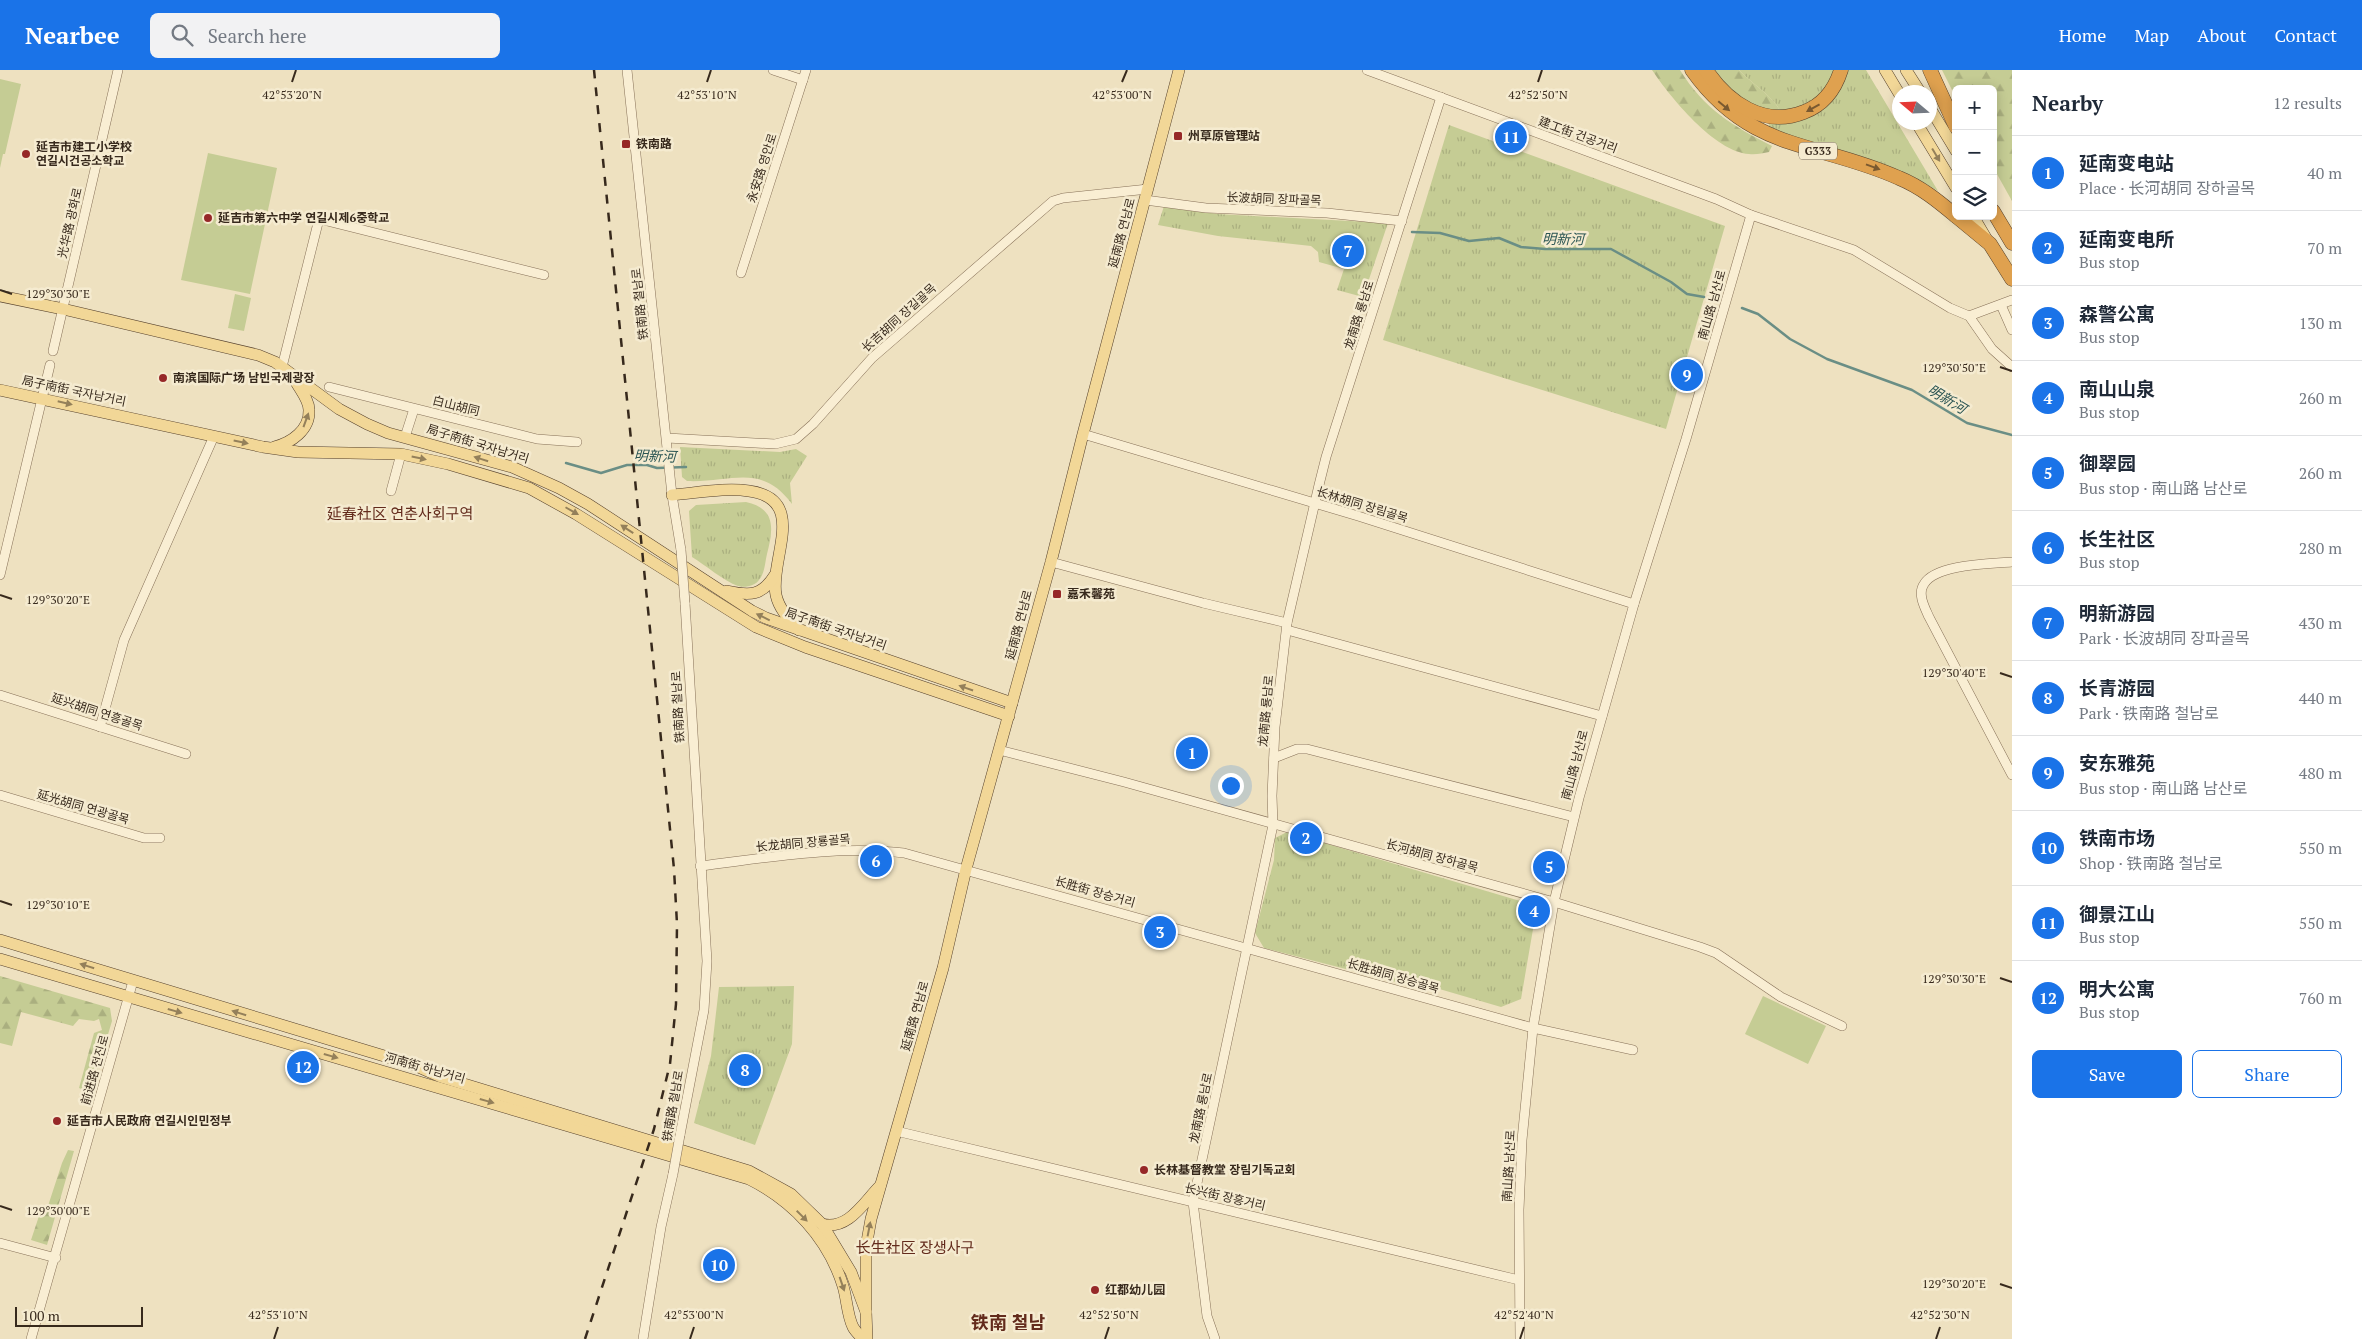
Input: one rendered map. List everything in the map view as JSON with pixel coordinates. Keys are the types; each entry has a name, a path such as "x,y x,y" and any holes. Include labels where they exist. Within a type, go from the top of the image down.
{"highway":[{"name":"G333","path":"1692,70 1714,98 1746,124 1768,135 1862,163 1899,178 1935,198 1952,213"},
{"path":"1706,70 1716,84 1739,104 1768,118 1782,118 1795,116 1819,105 1832,90 1841,70"},
{"path":"1930,70 1952,118"},
{"path":"1997,218 2012,243"},
{"name":"G333","path":"1961,220 1990,244 2012,280"}],"main road":[{"name":"延南路 연남로","path":"866,1312 866,1247 880,1186 943,968 966,869 1051,562 1179,70"},
{"path":"1884,70 1894,85"},
{"path":"1906,70 1916,85"},
{"path":"1937,120 1952,144"},
{"path":"1921,130 1952,181"},
{"path":"1975,220 1990,244"},
{"name":"局子南街 국자남거리","path":"0,296 252,353 275,362 339,409 367,424 512,467 560,488 588,504 752,611 800,631 1012,703"},
{"path":"270,448 292,440 302,430 308,419 308,404 293,376"},
{"name":"局子南街 국자남거리","path":"0,390 270,448 298,452 401,454 448,464 529,488 584,519 756,627 805,647 1009,716"},
{"path":"672,495 744,490 768,497 780,511 784,521 776,574 778,603 783,612 800,631"},
{"path":"717,588 755,594 768,586 776,574"},
{"name":"河南街 하남거리","path":"0,940 269,1023 414,1065 441,1077 741,1167 786,1190 822,1224"},
{"name":"河南街 하남거리","path":"0,959 128,998 732,1173 767,1188 806,1219 843,1285 853,1328 865,1339"},
{"path":"265,1037 269,1023"},
{"path":"822,1224 831,1226 847,1220 880,1186"},
{"path":"822,1224 847,1264 866,1312 865,1339"}],"street":[{"name":"光华路 광화로","path":"53,351 118,70"},
{"name":"铁南路 철남로","path":"627,70 672,495 681,550 700,866 708,961 705,1001 673,1174 661,1227 643,1339"},
{"path":"773,70 803,80"},
{"name":"永安路 영안로","path":"741,273 806,70"},
{"name":"建工街 건공거리","path":"1367,70 1716,199 1751,215 1854,250 1950,308 1969,316"},
{"name":"龙南路 룡남로","path":"1214,1339 1207,1316 1193,1202 1273,825 1274,758 1287,627 1326,457 1441,97"},
{"name":"长吉胡同 장길골목","path":"667,442 775,444 796,439 813,424 872,358 1053,202 1063,198 1146,194"},
{"name":"长波胡同 장파골목","path":"1146,194 1206,208 1327,213 1402,221"},
{"name":"南山路 남산로","path":"1520,1339 1519,1280 1522,1140 1533,1028 1554,902 1574,817 1634,604 1686,438 1751,215"},
{"path":"282,367 319,219 544,275"},
{"path":"2012,300 2001,306 1969,316 1992,349 2012,367"},
{"path":"2001,306 2012,330"},
{"path":"0,575 50,365"},
{"name":"白山胡同","path":"329,388 536,439 578,442"},
{"path":"406,437 414,408"},
{"name":"长林胡同 장림골목","path":"1083,434 1315,504 1634,604"},
{"path":"100,727 124,640 214,436"},
{"path":"391,491 401,454"},
{"path":"1051,562 1602,716"},
{"path":"2012,562 1942,570 1923,584 1921,592 1922,602 1929,617 2012,775"},
{"name":"延兴胡同 연흥골목","path":"0,694 186,754"},
{"path":"1274,758 1297,749 1307,749 1574,817"},
{"name":"长河胡同 장하골목","path":"999,750 1554,902 1716,953 1781,997 1842,1026"},
{"name":"延光胡同 연광골목","path":"0,795 144,838 160,838"},
{"name":"长龙胡同 장룡골목","path":"700,866 840,851 878,850 904,853 966,869"},
{"name":"长胜街 장승거리","path":"966,869 1246,948"},
{"name":"长胜胡同 장승골목","path":"1246,948 1533,1028 1632,1050"},
{"name":"前进路 전진로","path":"31,1339 56,1258 133,981"},
{"name":"长兴街 장흥거리","path":"896,1131 1519,1280"},
{"path":"0,1243 56,1258"}],"green space":[{"path":"1652,70 1680,70 1689,84 1709,106 1732,123 1772,146 1769,152 1749,154 1736,151 1722,144 1708,134 1682,108"},
{"path":"1713,70 1739,70 1767,95 1781,112 1758,106 1742,99"},
{"path":"1739,70 1834,70 1828,88 1805,107 1781,112 1767,95"},
{"path":"1845,70 1866,70 1892,114 1892,130 1902,130 1938,191 1898,170 1877,162 1768,130 1769,124 1795,122 1812,115"},
{"path":"1942,70 2012,70 2012,201 1997,174 1997,85 1952,85 1952,90"},
{"path":"0,79 21,84 0,168"},
{"path":"1449,125 1725,226 1666,429 1383,340"},
{"path":"208,153 277,168 250,294 181,280"},
{"path":"1164,206 1217,214 1388,223 1363,297 1337,290 1344,269 1319,262 1318,252 1311,246 1218,236 1158,225"},
{"path":"235,294 251,298 244,331 228,328"},
{"path":"680,447 780,452 796,449 807,456 790,483 792,504 780,491 769,483 757,479 731,478 687,481 682,477"},
{"path":"746,502 756,505 768,515 771,537 759,580 755,584 744,587 727,580 692,557 689,511 696,505"},
{"path":"1287,832 1537,906 1521,999 1501,1007 1436,988 1431,991 1264,948 1255,933 1274,860 1275,838"},
{"path":"0,976 110,1008 112,1021 90,1095 83,1093 84,1090 79,1088 94,1033 102,1030 99,1019 94,1021 79,1019 73,1026 21,1012 12,1046 0,1043"},
{"path":"794,986 792,1044 755,1145 694,1123 711,1056 719,987"},
{"path":"1763,996 1826,1026 1808,1064 1745,1034"},
{"path":"68,1150 74,1151 47,1245 31,1240 42,1207 47,1209"}],"waterway":[{"name":"明新河","path":"1412,232 1440,233 1469,241 1499,238 1521,247 1611,249 1671,282 1687,294 1704,297"},
{"name":"明新河","path":"1742,308 1758,314 1790,339 1827,359 1912,390 1967,423 2012,435"},
{"name":"明新河","path":"566,463 601,473 627,465 647,465 657,468 686,467"}],"railway":[{"path":"585,1339 654,1129 670,1064 676,1004 677,924 674,869 594,70"}],"place":[{"name":"州草原管理站","path":"1178,136"},
{"name":"御景江山","path":"1511,137"},
{"name":"铁南路","path":"626,144"},
{"name":"延吉市建工小学校 연길시건공소학교","path":"26,154"},
{"name":"延吉市第六中学 연길시제6중학교","path":"208,218"},
{"name":"明新游园","path":"1348,251"},
{"name":"安东雅苑","path":"1687,375"},
{"name":"南滨国际广场 남빈국제광장","path":"163,378"},
{"name":"嘉禾馨苑","path":"1057,594"},
{"name":"延南变电站","path":"1192,753"},
{"name":"延南变电所","path":"1306,838"},
{"name":"长生社区","path":"876,861"},
{"name":"御翠园","path":"1549,867"},
{"name":"南山山泉","path":"1534,911"},
{"name":"森警公寓","path":"1160,932"},
{"name":"明大公寓","path":"303,1067"},
{"name":"长青游园","path":"745,1070"},
{"name":"延吉市人民政府 연길시인민정부","path":"57,1121"},
{"name":"长林基督教堂 장림기독교회","path":"1144,1170"},
{"name":"铁南市场","path":"719,1265"},
{"name":"红都幼儿园","path":"1095,1290"}],"district":[{"name":"延春社区 연춘사회구역","path":"400,514"},
{"name":"长生社区 장생사구","path":"915,1248"},
{"name":"铁南 철남","path":"1008,1323"}]}
